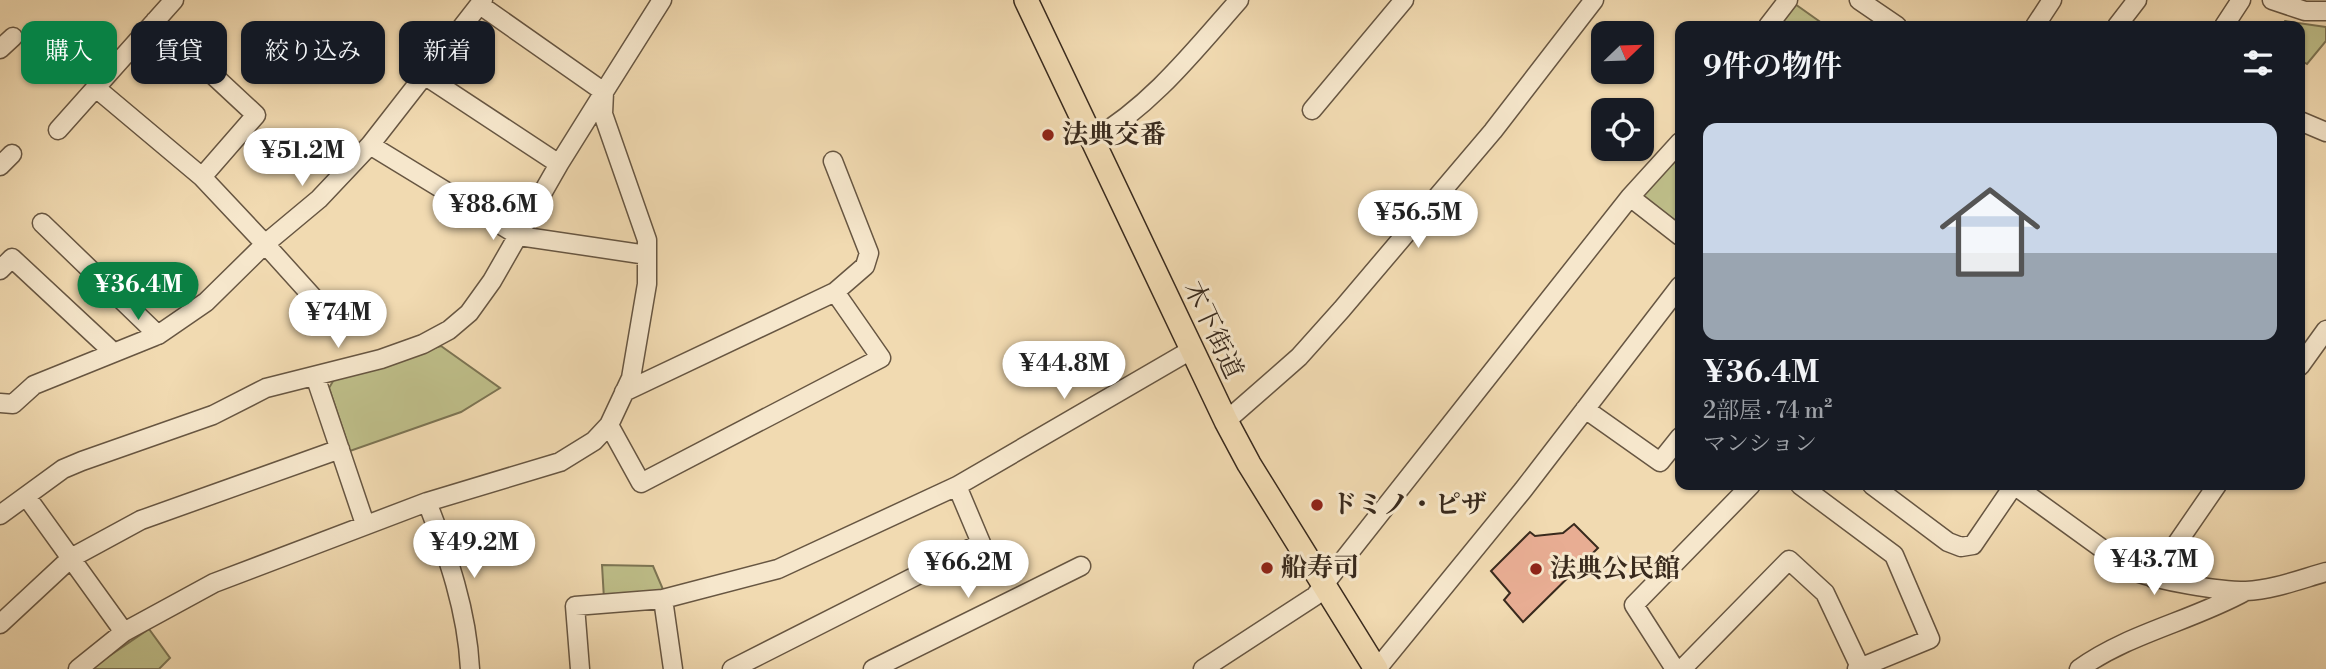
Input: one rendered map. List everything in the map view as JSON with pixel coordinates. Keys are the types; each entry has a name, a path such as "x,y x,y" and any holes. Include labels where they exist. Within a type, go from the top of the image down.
{"main road":[{"name":"木下街道","path":"1026,0 1226,421 1249,464 1376,669"}],"street":[{"path":"156,21 174,0"},
{"path":"0,515 72,465 213,415 266,388 381,359 423,344 449,330 469,313 492,281 559,164 662,0"},
{"path":"1092,139 1148,99 1239,0"},
{"path":"1312,110 1404,0"},
{"path":"1226,421 1299,357 1342,309 1493,131 1594,0"},
{"path":"1772,21 1788,0"},
{"path":"2038,21 2052,0"},
{"path":"2122,21 2137,0"},
{"path":"2227,21 2241,0"},
{"path":"2272,0 2305,11 2326,11"},
{"path":"467,21 482,2 604,92"},
{"path":"1872,3 1892,21"},
{"path":"58,130 131,49"},
{"path":"202,177 256,115 222,84"},
{"path":"0,403 13,404 34,385 158,335 206,302 265,244 319,199 370,145 417,84"},
{"path":"438,84 559,164"},
{"path":"96,88 202,177 330,316"},
{"path":"78,669 124,632 214,583 427,502 559,462 594,442 609,425 631,378 647,284 647,240 603,114 604,92"},
{"path":"2305,123 2326,132"},
{"path":"370,145 519,236 646,255"},
{"path":"1203,669 1315,596 1630,197 1675,148"},
{"path":"624,392 835,292 865,265 869,253 833,161"},
{"path":"1630,197 1675,232"},
{"path":"42,223 158,335"},
{"path":"0,270 12,258 113,352"},
{"path":"609,425 641,483 881,358 835,292"},
{"path":"1376,669 1514,501 1675,293"},
{"path":"2305,359 2326,330"},
{"path":"580,669 575,607 663,599 778,569 957,486 1191,350"},
{"path":"315,376 365,524"},
{"path":"1586,409 1660,462 1675,443"},
{"path":"0,624 71,558 141,520 340,449"},
{"path":"732,669 981,542 957,486"},
{"path":"1675,669 1633,605 1746,490"},
{"path":"1682,669 1789,560 1825,593 1858,668 1930,639 1894,555 1807,490"},
{"path":"1879,490 1948,542 1961,547 1973,545 2011,490"},
{"path":"2021,490 2133,571 2153,578 2246,591 2326,572"},
{"path":"2153,578 2214,490"},
{"path":"26,496 124,632"},
{"path":"427,502 444,545 466,622 470,669"},
{"path":"873,669 1081,566"},
{"path":"2079,669 2101,662 2246,591"},
{"path":"663,599 673,669"}],"green space":[{"path":"1795,4 1819,21 1782,21"},
{"path":"2305,24 2326,27 2326,41 2307,64"},
{"path":"1675,159 1675,224 1641,197"},
{"path":"441,346 500,388 461,412 350,451 329,388 336,376"},
{"path":"602,565 653,566 665,594 604,599"},
{"path":"149,629 170,658 159,669 90,669"}],"building":[{"path":"1574,524 1598,548 1523,622 1504,600 1510,593 1491,571 1530,532 1535,536 1563,533"}],"place":[{"name":"法典交番","path":"1048,135"},
{"name":"ドミノ・ピザ","path":"1317,505"},
{"name":"船寿司","path":"1267,568"},
{"name":"法典公民館","path":"1536,569"}]}
